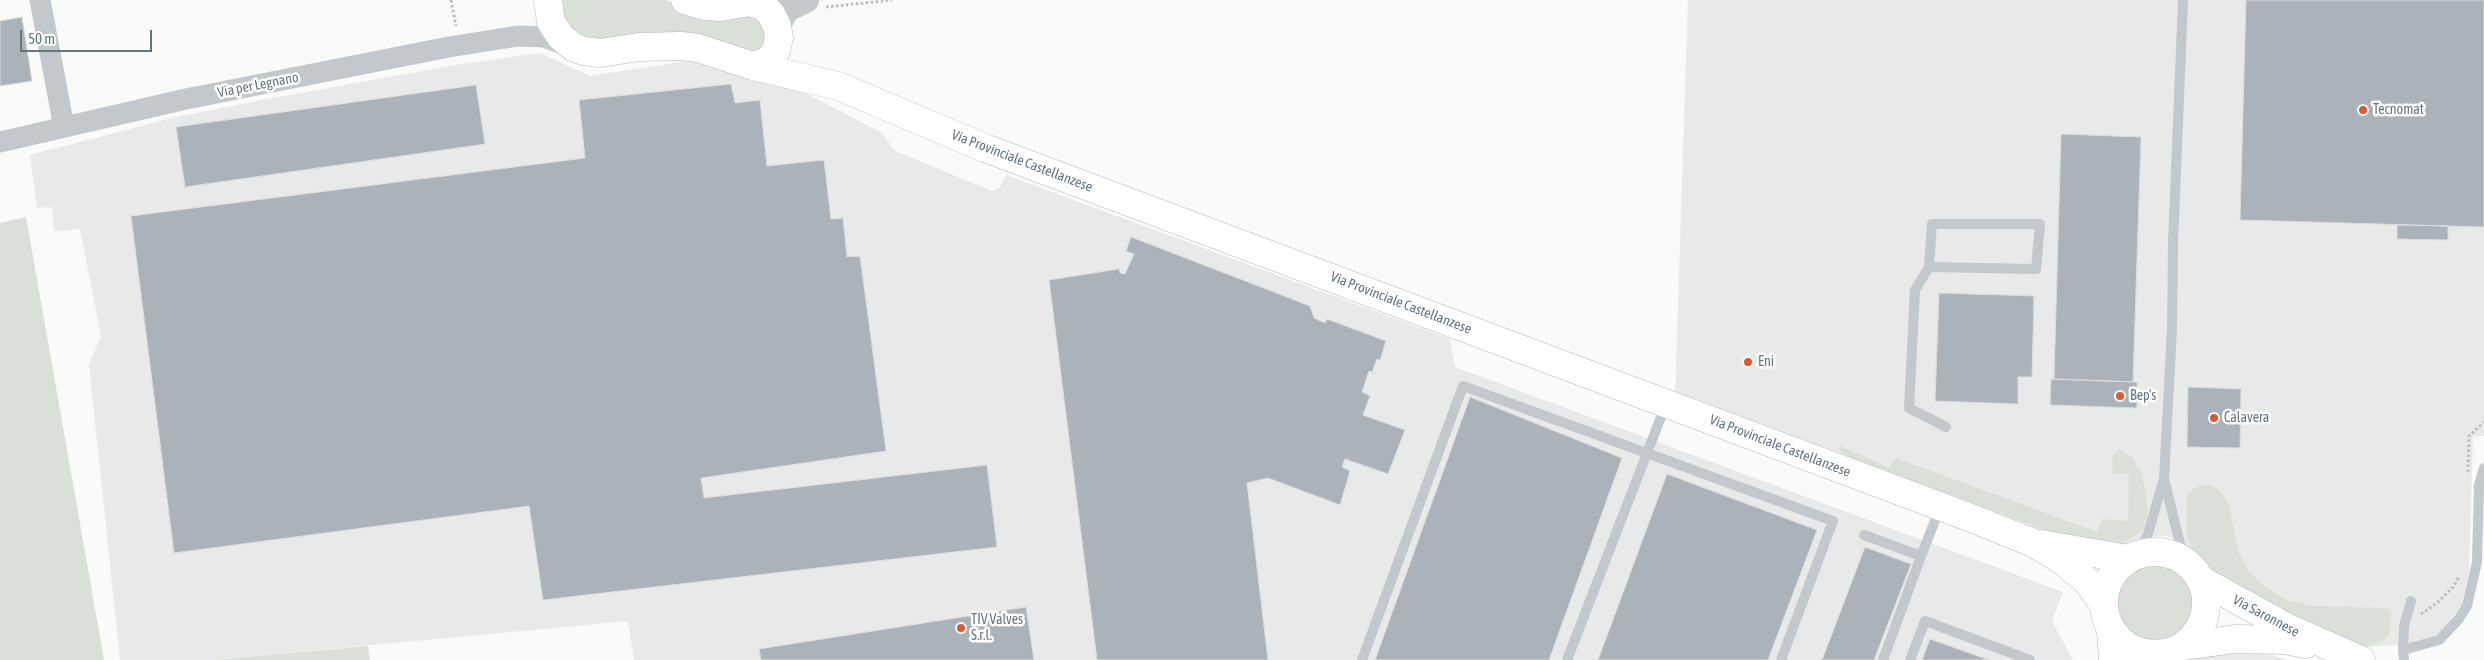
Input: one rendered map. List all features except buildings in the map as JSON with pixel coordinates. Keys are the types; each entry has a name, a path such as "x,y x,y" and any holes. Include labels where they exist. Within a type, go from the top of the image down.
{"main road":[{"path":"685,0 705,6 721,7 760,1"},
{"name":"Via Provinciale Castellanzese","path":"760,1 771,14 787,49 838,86"},
{"path":"548,4 555,28 573,47"},
{"path":"753,66 768,61 776,51 778,32"},
{"name":"Via Provinciale Castellanzese","path":"573,47 600,53 656,46 698,48 753,66 838,86 985,148 2031,542"},
{"path":"2031,542 2133,557 2160,552 2193,570 2206,594 2205,616 2195,636 2169,653 2149,654 2134,650 2120,641 2086,580 2060,559 2031,542"},
{"path":"2114,660 2105,592 2110,579 2133,557"},
{"name":"Via Saronnese","path":"2193,570 2288,628 2332,649 2361,660"},
{"name":"Via Saronnese","path":"2169,653 2236,639 2284,640 2332,649"}],"street":[{"path":"40,0 64,127"},
{"name":"Via per Legnano","path":"518,36 542,22 548,4"},
{"path":"778,32 787,9 813,4"},
{"name":"Via per Legnano","path":"0,142 235,89 449,47 518,36 544,37 573,47"}],"lane":[{"path":"2133,557 2148,534 2164,478 2183,0"},
{"path":"1929,267 2036,269 2040,224 1932,224 1929,267 1915,290 1909,408 1946,427"},
{"path":"1362,660 1463,386 1833,521 1780,660"},
{"path":"1567,660 1666,403"},
{"path":"2411,601 2404,626 2404,655 2439,640 2458,620 2466,606 2477,562 2479,485 2484,468"},
{"path":"2164,478 2193,570"},
{"path":"1883,660 1940,507"},
{"path":"1864,535 1921,556"},
{"path":"1910,660 1925,621 2030,660"}],"path":[{"path":"813,4 892,0"},
{"path":"2467,476 2468,436 2484,422"},
{"path":"2420,647 2414,630 2416,618 2445,596 2463,569"}],"shaded area":[{"path":"556,0 665,0 672,3 753,15 764,25 767,41 758,54 572,36"},
{"path":"1688,0 2484,0 2484,436 2473,437 2469,573 2462,604 2445,629 2425,643 2366,647 2215,576 2184,543 2166,536 2146,537 2124,545 2023,530 1966,516 1913,481 1834,455 1675,396"},
{"path":"540,53 590,76 700,59 743,78 773,76 882,133 895,151 992,191 999,188 1006,175 1450,339 1455,367 2063,592 2052,621 2073,660 634,660 628,621 212,660 120,660 89,365 101,336 80,229 54,231 52,207 37,208 30,155 176,117 456,65"},
{"path":"26,217 104,660 0,660 0,223"},
{"path":"1841,446 1889,468 1896,458 2097,532 2102,519 2128,521 2129,474 2113,473 2112,458 2117,450 2122,450 2132,458 2142,473 2148,510 2144,529 2129,540 2121,543 2051,532 1852,458 1838,449"},
{"path":"2206,484 2218,489 2228,502 2239,553 2249,572 2264,586 2287,600 2313,606 2386,608 2391,611 2389,634 2384,640 2366,647 2324,633 2215,576 2195,554 2187,537 2187,496 2194,488"},
{"path":"2155,563 2170,566 2183,575 2192,588 2195,603 2192,618 2183,631 2170,640 2155,643 2140,640 2127,631 2118,618 2115,603 2118,588 2127,575 2140,566"},
{"path":"368,646 370,660 212,660"},
{"path":"2253,648 2287,660 2190,660 2224,650"}],"place":[{"name":"Tecnomat","path":"2363,110"},
{"name":"Eni","path":"1748,362"},
{"name":"Bep's","path":"2120,396"},
{"name":"Calavera","path":"2214,418"},
{"name":"TIV Valves S.r.l.","path":"961,628"}]}
